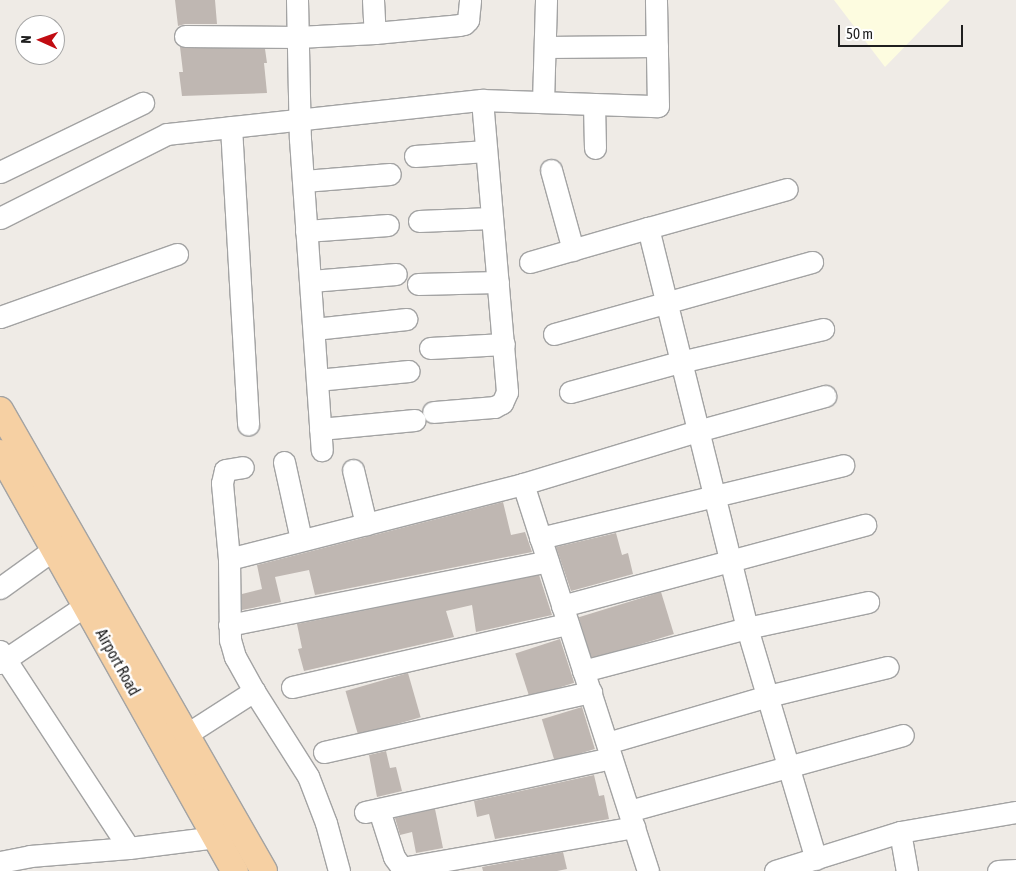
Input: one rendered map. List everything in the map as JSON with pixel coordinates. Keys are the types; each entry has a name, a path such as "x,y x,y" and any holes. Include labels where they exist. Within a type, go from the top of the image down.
{"main road":[{"path":"0,410 186,734 228,832 264,871"},
{"name":"Airport Road","path":"2,459 86,605 228,832 235,871"}],"street":[{"path":"297,0 299,120 322,450"},
{"path":"373,0 375,33"},
{"path":"185,36 298,38 464,24 468,20 470,0"},
{"path":"544,102 546,0"},
{"path":"0,218 167,134 482,100 658,106 656,0"},
{"path":"545,47 657,46"},
{"path":"320,429 484,409 502,404 507,392 504,344 491,218 482,100"},
{"path":"0,172 143,103"},
{"path":"594,104 595,148"},
{"path":"231,127 248,425"},
{"path":"415,156 486,151"},
{"path":"551,170 573,250"},
{"path":"304,181 390,174"},
{"path":"530,262 787,189"},
{"path":"419,220 491,218"},
{"path":"306,231 388,225"},
{"path":"648,228 747,628 816,858"},
{"path":"0,317 177,254"},
{"path":"554,334 812,262"},
{"path":"311,281 396,274"},
{"path":"418,284 498,282"},
{"path":"314,329 406,319"},
{"path":"570,392 680,362 823,329"},
{"path":"430,348 504,344"},
{"path":"317,380 409,371"},
{"path":"229,559 301,539 523,484 697,431 825,396"},
{"path":"284,462 301,539"},
{"path":"540,538 843,465"},
{"path":"243,467 225,470 222,478 229,559 229,625 235,657 254,691 308,776 326,823 339,871"},
{"path":"352,470 366,524"},
{"path":"523,484 648,871"},
{"path":"292,687 565,615 730,560 866,525"},
{"path":"0,588 54,549"},
{"path":"229,625 548,561"},
{"path":"583,671 747,628 868,602"},
{"path":"86,605 2,658 129,848"},
{"path":"888,667 768,696 609,750 372,811 394,857 402,868 631,819 789,768 903,735"},
{"path":"186,734 254,691"},
{"path":"324,752 591,692"},
{"path":"776,871 900,832 1016,812"},
{"path":"0,862 30,856 129,848 228,832"},
{"path":"900,832 907,871"},
{"path":"998,870 1016,870"}],"shaded area":[{"path":"834,0 950,0 885,67"}],"building":[{"path":"175,0 215,0 217,24 185,24 178,26"},
{"path":"180,47 265,49 267,63 264,63 267,93 182,96 179,72 183,72"},
{"path":"503,502 511,535 525,532 532,552 315,595 309,570 275,577 281,602 242,610 242,594 262,589 257,565"},
{"path":"616,533 622,555 628,553 633,574 571,591 556,547"},
{"path":"539,575 552,615 476,632 472,605 446,611 454,637 304,671 298,649 302,648 297,624"},
{"path":"661,592 674,634 592,659 579,617"},
{"path":"560,639 574,683 530,697 515,654"},
{"path":"408,673 421,717 358,735 346,691"},
{"path":"582,707 595,749 555,761 542,719"},
{"path":"386,751 390,768 396,767 402,791 377,797 369,755"},
{"path":"594,775 599,796 604,795 609,819 495,839 489,814 477,817 474,801"},
{"path":"435,809 443,848 416,853 412,832 400,835 395,818"},
{"path":"563,852 567,869 557,871 483,871 482,867"}]}
